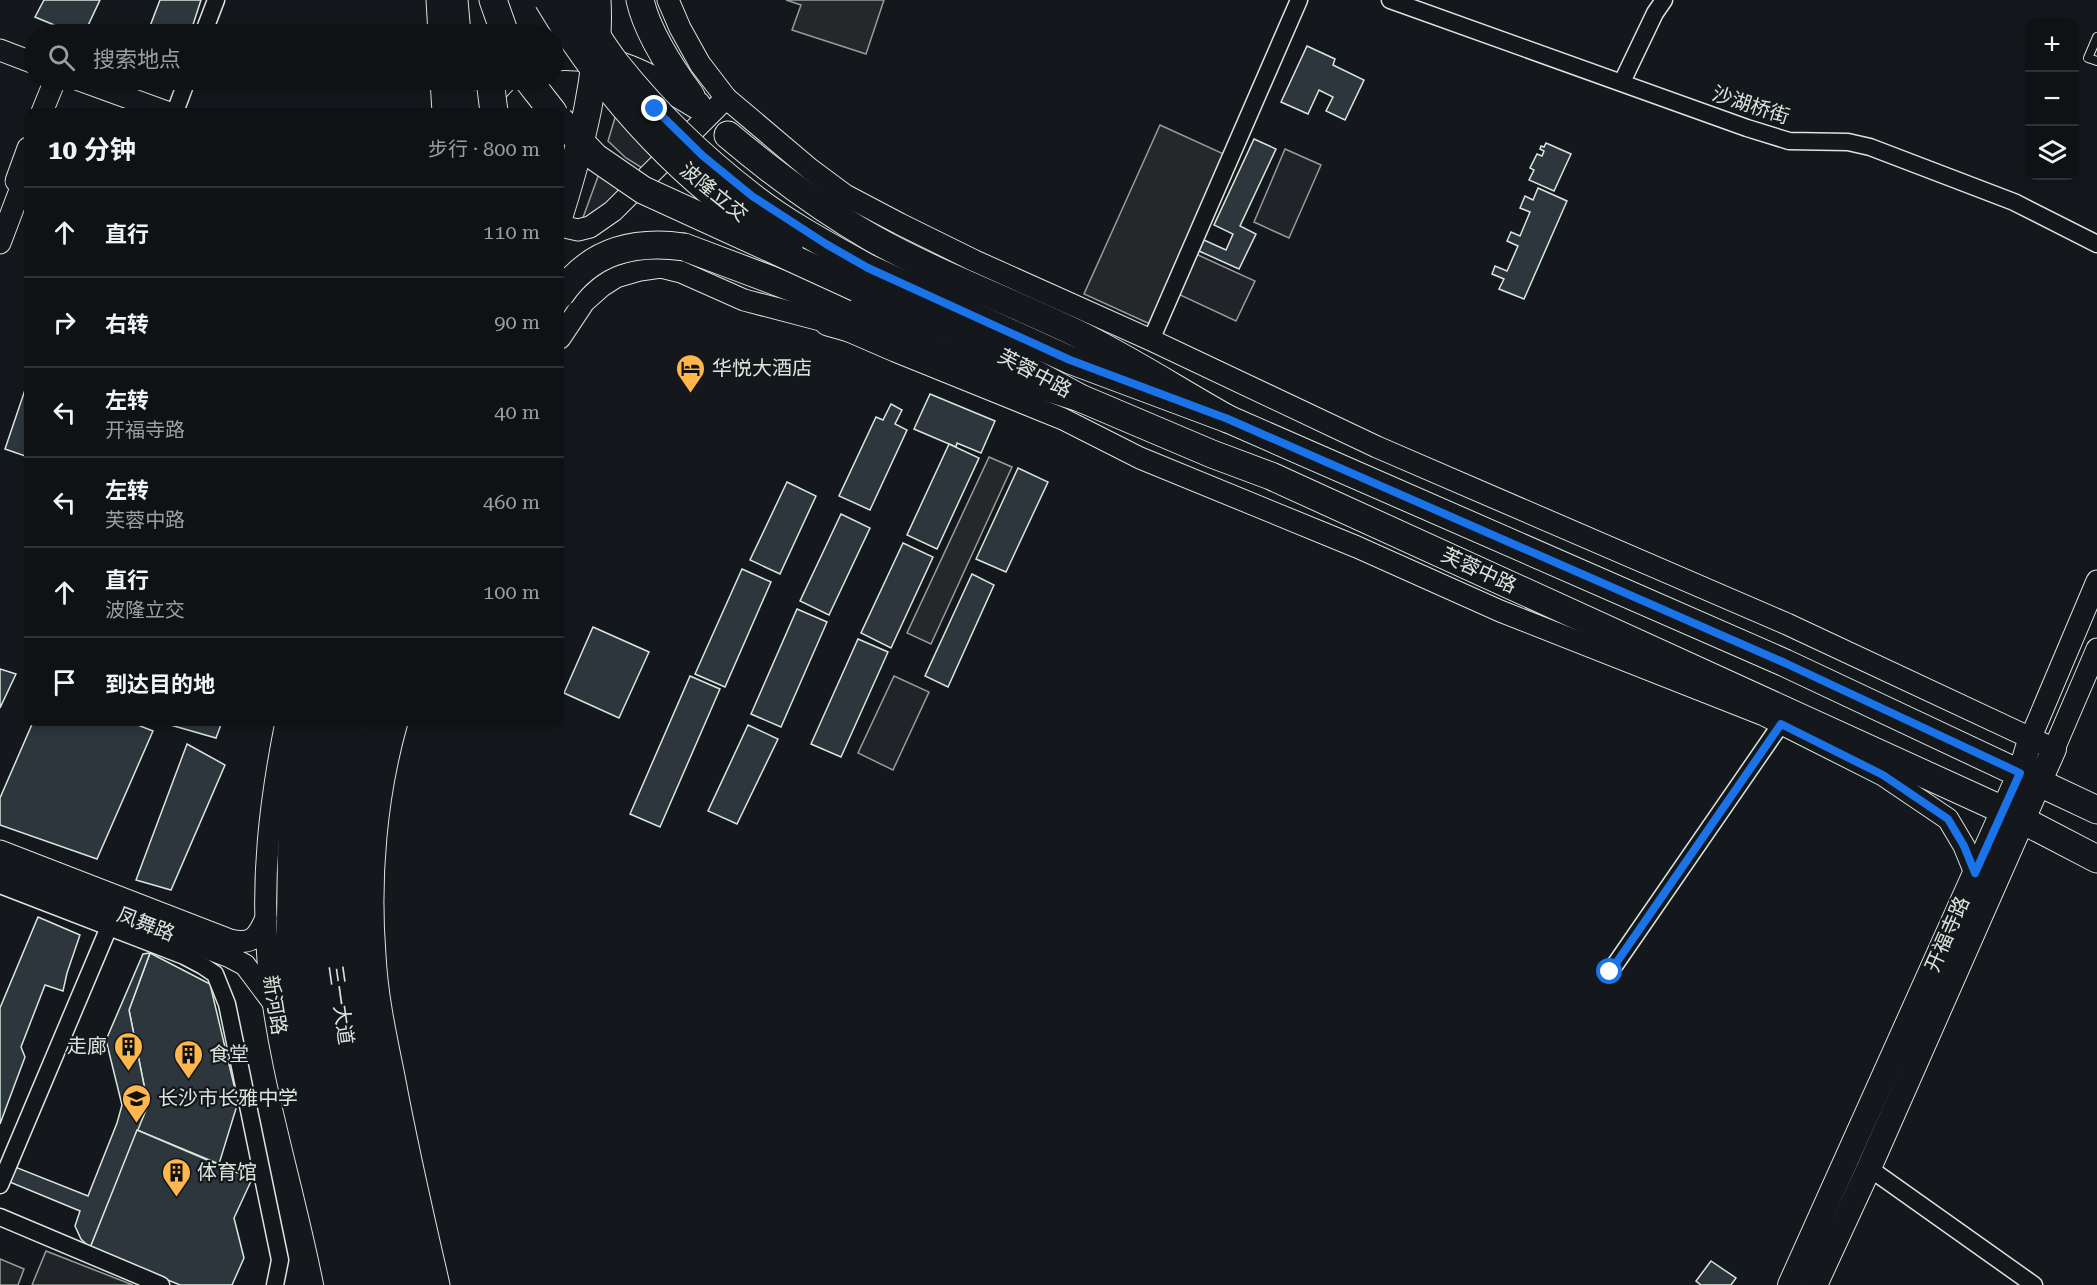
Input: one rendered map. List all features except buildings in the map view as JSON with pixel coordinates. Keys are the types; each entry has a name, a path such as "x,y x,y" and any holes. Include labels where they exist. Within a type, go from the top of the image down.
{"main road":[{"path":"454,0 456,24"},
{"path":"482,0 484,24"},
{"path":"494,0 502,24"},
{"name":"波隆立交","path":"548,0 563,24"},
{"name":"波隆立交","path":"574,0 616,63 655,109 703,156 752,196 863,278"},
{"path":"564,198 588,106 594,68 597,0"},
{"path":"564,57 579,57 627,68 662,83 697,105 679,80 659,44 643,12 640,0"},
{"name":"波隆立交","path":"564,25 621,104 655,142 691,176 739,215 782,243 863,278"},
{"path":"461,90 463,108"},
{"path":"491,90 494,108"},
{"path":"479,108 493,90"},
{"path":"536,90 550,108"},
{"path":"564,124 595,157 643,190 863,278"},
{"path":"728,135 773,173 824,209 873,238 941,273 1079,335 1228,419"},
{"path":"564,289 586,266 612,251 638,245 663,244 684,247 793,288 945,354"},
{"name":"芙蓉中路","path":"863,278 1080,398 1270,476 2012,815 2097,859"},
{"name":"芙蓉中路","path":"863,278 1070,360 1228,419 1785,663 2097,810"},
{"path":"828,322 945,354 1080,398"},
{"path":"308,726 296,786 278,920 290,951 300,1028 353,1285"},
{"path":"321,726 335,765"},
{"name":"三一大道","path":"333,726 335,765"},
{"name":"三一大道","path":"356,726 335,765 314,821 323,852 337,991 349,1061 398,1285"},
{"path":"335,765 369,726"},
{"path":"377,726 360,806 354,868 357,978 373,1075 420,1285"},
{"name":"开福寺路","path":"2030,778 2031,737"},
{"name":"开福寺路","path":"1815,1285 1869,1168 2012,815 2030,778 2054,749"},
{"name":"开福寺路","path":"1790,1285 1975,873 2012,815"},
{"path":"278,920 323,852"},
{"path":"323,852 354,924"},
{"name":"三一大道","path":"323,852 309,899 312,955 320,1017 378,1285"}],"street":[{"path":"207,24 216,0"},
{"path":"437,0 439,24"},
{"path":"668,0 700,64 726,98 794,156 845,195 975,261 1151,340 1377,447 1788,624 2054,749"},
{"path":"1151,340 1299,0"},
{"name":"沙湖桥街","path":"1390,0 1747,128 1790,141 1848,141 1870,147 2014,202 2097,244"},
{"path":"1622,82 1655,13 1664,0"},
{"path":"0,50 24,59"},
{"path":"44,108 51,90"},
{"path":"52,108 59,90"},
{"path":"106,90 156,108"},
{"path":"176,108 183,90"},
{"path":"442,90 443,108"},
{"path":"564,227 578,230 590,227 613,211 726,98"},
{"path":"0,222 24,159"},
{"path":"0,243 24,180"},
{"path":"590,227 616,277"},
{"path":"564,332 584,302 616,277 661,267 681,272 744,300 828,322 1063,419 1140,458 1357,547 1500,611 1764,715 1883,775 1948,819 1964,846 1975,873"},
{"name":"开福寺路","path":"2031,737 2097,581"},
{"name":"开福寺路","path":"2054,749 2097,649"},
{"path":"1610,972 1781,724"},
{"name":"新河路","path":"285,726 268,828 265,879 278,920 274,1004 334,1285"},
{"path":"396,726 382,789 376,844 375,956 383,1023 439,1285"},
{"name":"凤舞路","path":"0,851 230,940 243,943 254,939 261,930 278,920"},
{"name":"凤舞路","path":"0,869 230,957 245,965 274,1004"},
{"path":"0,885 184,956 215,974 227,1004 280,1260 275,1285"},
{"path":"0,1185 110,927"},
{"path":"1869,1168 2034,1285"},
{"path":"0,1217 161,1285"}],"lane":[{"path":"2097,37 2088,58 2097,61"}],"shaded area":[{"path":"786,0 884,0 866,54 792,30 801,5"},
{"path":"618,108 662,155 647,171 626,158 608,141"},
{"path":"1160,125 1226,155 1150,324 1084,294"},
{"path":"1285,149 1321,165 1289,238 1254,222"},
{"path":"600,171 629,191 581,223"},
{"path":"1196,254 1255,281 1236,321 1178,294"},
{"path":"989,457 1012,467 931,644 907,633"},
{"path":"894,676 929,692 893,770 858,753"},
{"path":"46,1251 133,1285 32,1285"},
{"path":"0,1259 24,1269 18,1285 0,1285"}],"place":[{"name":"华悦大酒店","path":"691,394"},
{"name":"走廊","path":"128,1072"},
{"name":"食堂","path":"188,1080"},
{"name":"长沙市长雅中学","path":"137,1124"},
{"name":"体育馆","path":"176,1198"}],"route":[{"path":"655,109 703,156 752,196 787,220 868,268 1070,360 1228,419 1785,663 2020,773 1975,873 1964,846 1948,819 1883,775 1781,724 1610,972"}]}
